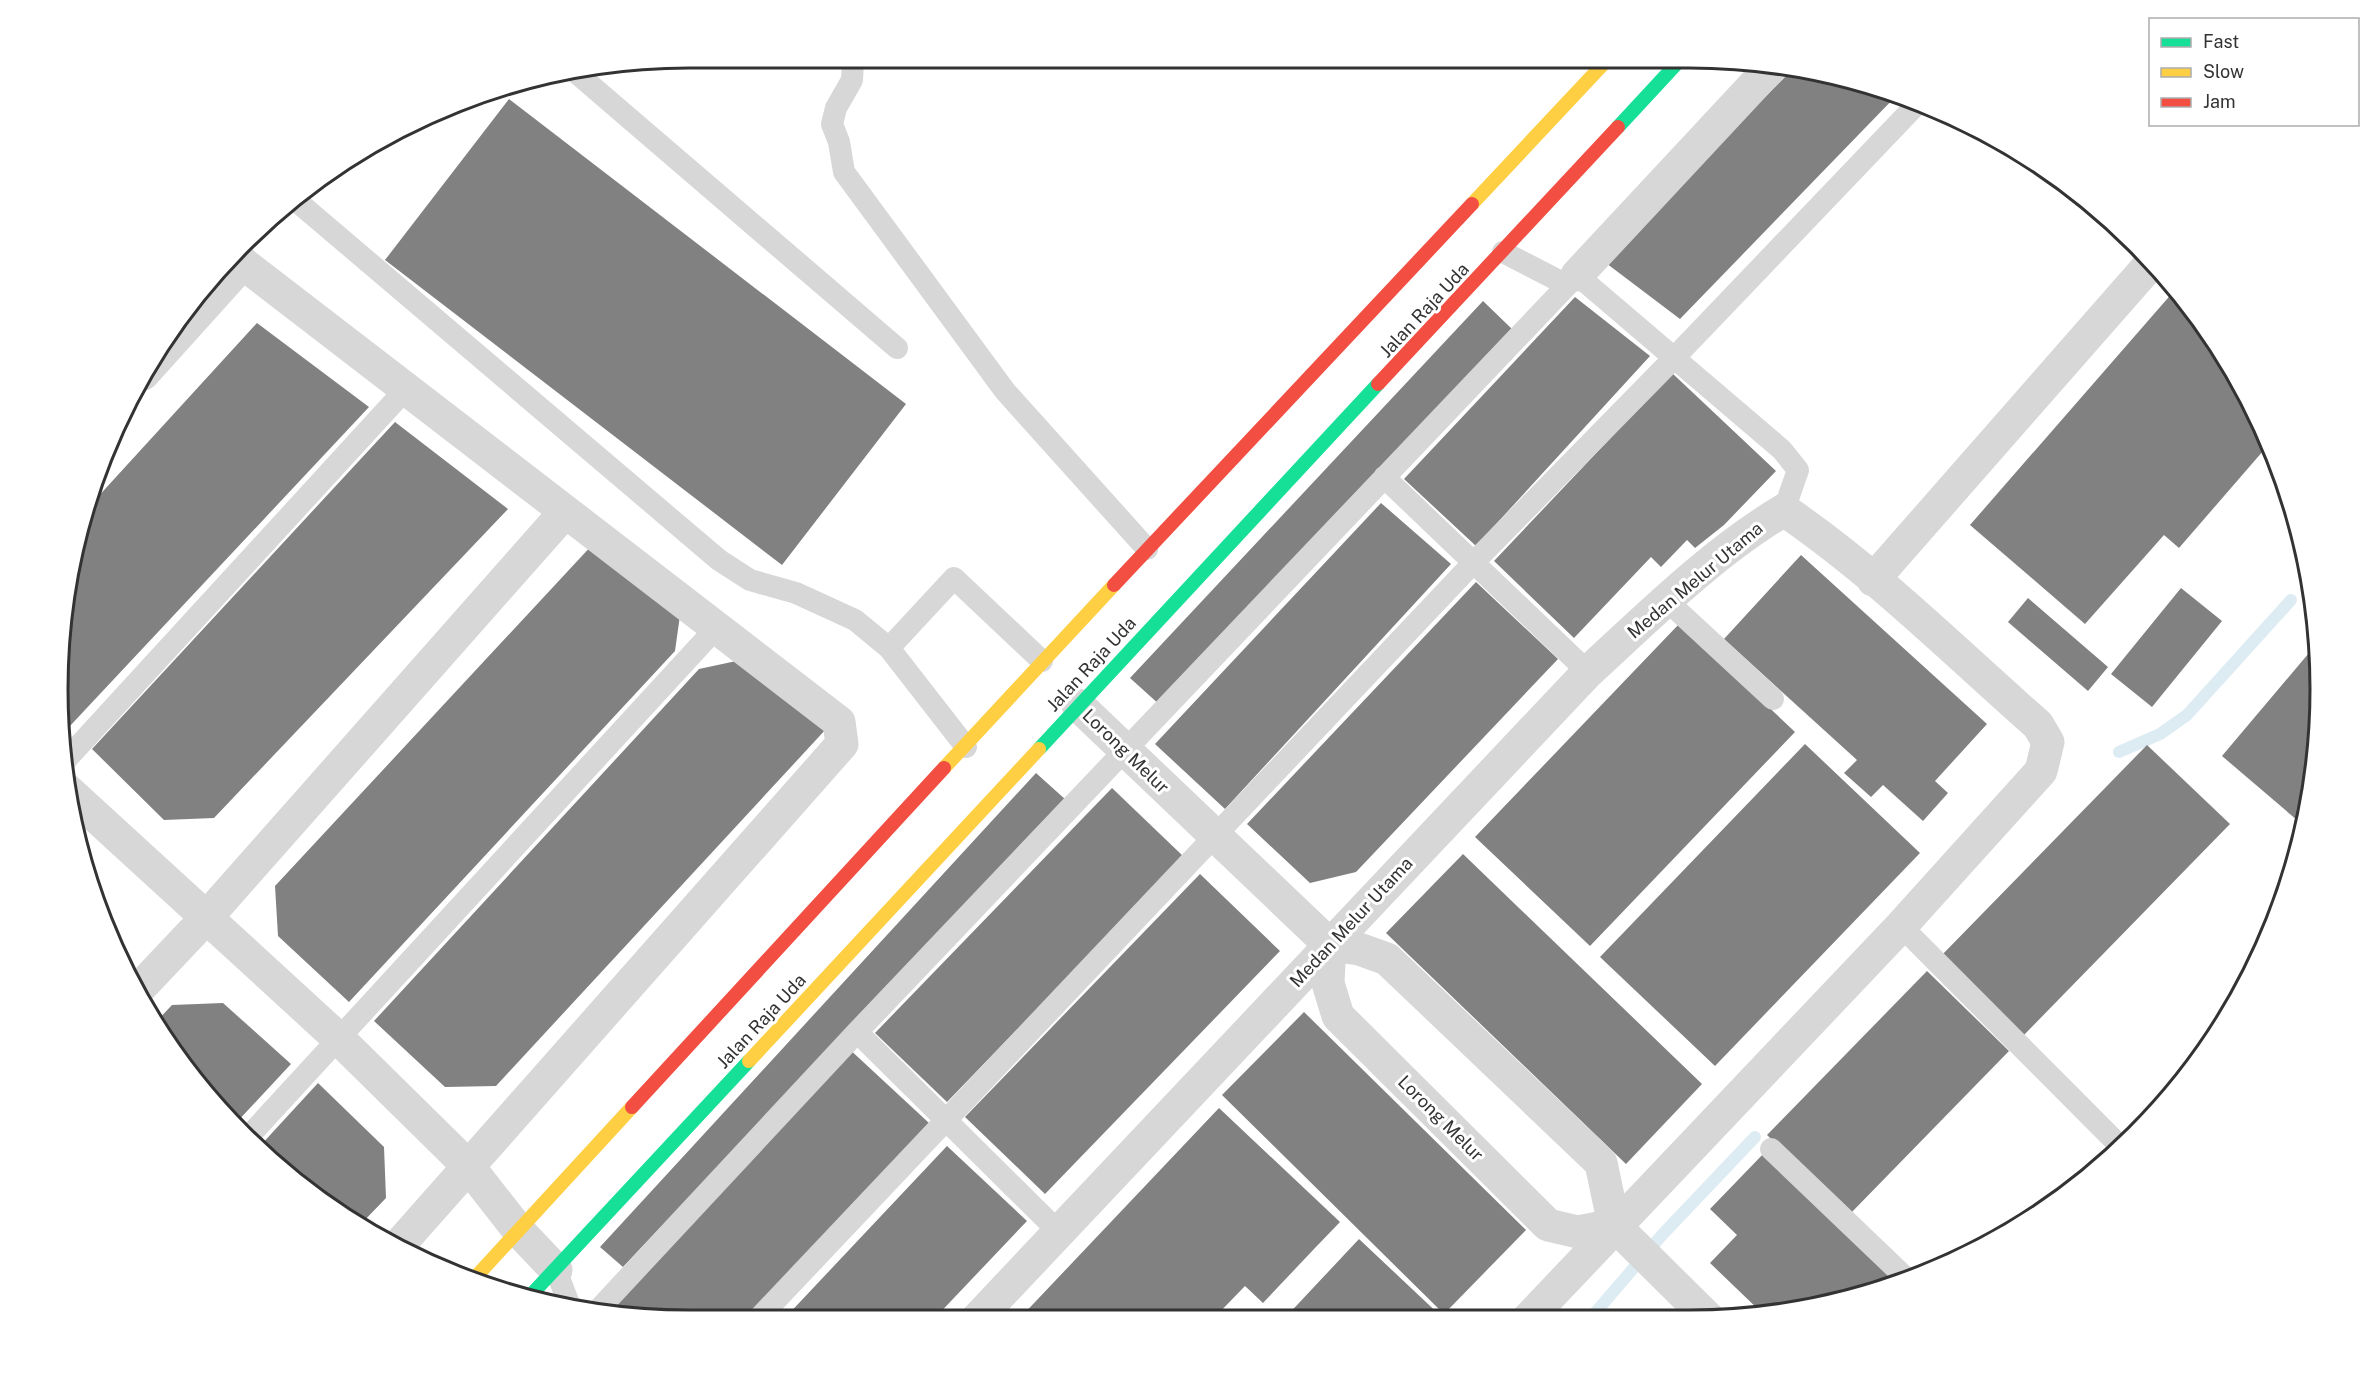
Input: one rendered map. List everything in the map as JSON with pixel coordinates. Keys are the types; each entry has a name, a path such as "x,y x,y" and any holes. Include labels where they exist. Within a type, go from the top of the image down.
{"main road":[{"name":"Jalan Raja Uda","path":"479,1274 966,747 1042,661 1600,68"},
{"name":"Jalan Raja Uda","path":"535,1291 1672,68"}],"street":[{"path":"1572,280 1767,73"},
{"path":"239,261 405,390 718,626 839,722 842,744 403,1240"},
{"path":"1873,580 2146,269"},
{"path":"1541,1310 1634,1245 1901,926 2041,771 2049,742 2038,725 1873,580 1813,530 1784,510"},
{"name":"Medan Melur Utama","path":"985,1310 1588,672 1666,600 1756,526 1784,510"},
{"path":"143,984 206,918 565,512"},
{"name":"Lorong Melur","path":"1078,705 1330,945 1328,983 1338,1016 1548,1225 1634,1245"},
{"path":"77,800 339,1039 469,1167 519,1231 556,1270"},
{"path":"1330,945 1359,949 1387,959 1601,1163 1634,1245 1700,1310"}],"lane":[{"path":"853,68 852,80 836,108 832,124 839,142 844,172 1005,391 1147,549"},
{"path":"581,77 897,348"},
{"path":"766,1310 1474,562 1675,357 1912,109"},
{"path":"301,204 719,560 750,580 796,593 855,620 889,648 966,747"},
{"path":"1503,252 1572,280 1675,357 1782,450 1797,470 1784,510"},
{"path":"603,1304 857,1032 1572,280"},
{"path":"71,754 405,390"},
{"path":"1384,477 1588,672"},
{"path":"889,648 954,578 1042,661"},
{"path":"1666,600 1773,699"},
{"path":"253,1131 718,626"},
{"path":"1901,926 2114,1140"},
{"path":"857,1032 1059,1232"},
{"path":"1771,1149 1901,1273"},
{"path":"556,1270 567,1299"}],"building":[{"path":"1786,76 1809,79 1891,101 1680,319 1602,260"},
{"path":"509,99 906,404 782,565 385,260"},
{"path":"2169,296 2205,344 2226,378 2262,452 2179,548 2164,535 2085,624 1970,525"},
{"path":"1575,297 1650,356 1476,546 1404,479"},
{"path":"1483,301 1513,330 1161,706 1130,678"},
{"path":"257,323 369,407 69,727 69,648 73,608 79,568 98,497"},
{"path":"1672,373 1776,471 1724,525 1695,548 1687,540 1661,567 1651,557 1574,638 1494,561"},
{"path":"395,422 508,509 214,818 164,820 92,749"},
{"path":"1381,503 1451,564 1225,809 1155,744"},
{"path":"594,543 681,608 675,651 349,1002 278,936 275,886"},
{"path":"1801,555 1987,724 1935,781 1948,793 1923,821 1883,785 1871,797 1844,773 1857,760 1724,639"},
{"path":"1476,582 1558,659 1356,872 1310,883 1247,824"},
{"path":"2181,588 2222,621 2152,707 2111,674"},
{"path":"2028,598 2108,667 2088,691 2008,622"},
{"path":"1680,623 1795,732 1590,946 1475,837"},
{"path":"2308,654 2310,689 2308,730 2296,819 2222,756"},
{"path":"741,660 827,728 496,1086 445,1087 374,1021 699,669"},
{"path":"1805,744 1920,853 1715,1066 1600,957"},
{"path":"2147,745 2230,824 2022,1037 1940,957"},
{"path":"1036,773 1066,800 623,1267 600,1247"},
{"path":"1112,788 1184,857 947,1102 875,1033"},
{"path":"1463,854 1702,1084 1626,1164 1386,933"},
{"path":"1200,874 1280,951 1045,1194 965,1117"},
{"path":"1927,971 2009,1051 1849,1215 1767,1135"},
{"path":"223,1003 291,1064 240,1118 196,1067 161,1016 172,1005"},
{"path":"1304,1012 1526,1230 1448,1310 1440,1310 1222,1095"},
{"path":"846,1046 929,1123 753,1310 648,1309 615,1306"},
{"path":"318,1083 384,1147 386,1198 366,1219 311,1182 264,1142"},
{"path":"1219,1108 1340,1222 1263,1303 1245,1286 1222,1310 1027,1310"},
{"path":"947,1146 1027,1221 942,1310 792,1310"},
{"path":"1767,1150 1894,1276 1809,1299 1755,1306 1710,1263 1737,1235 1710,1209"},
{"path":"1359,1239 1434,1310 1292,1310"}],"waterway":[{"path":"2119,752 2160,734 2187,715 2291,600"},
{"path":"1598,1310 1662,1235 1755,1137"}],"traffic: fast":[{"path":"1618,127 1673,68"},
{"path":"1039,749 1378,384"},
{"path":"535,1291 749,1061"}],"traffic: slow":[{"path":"1472,204 1600,68"},
{"path":"944,768 1114,585"},
{"path":"749,1061 1039,749"},
{"path":"479,1274 632,1107"}],"traffic: jam":[{"path":"1378,384 1618,127"},
{"path":"1114,585 1472,204"},
{"path":"632,1107 944,768"}]}
